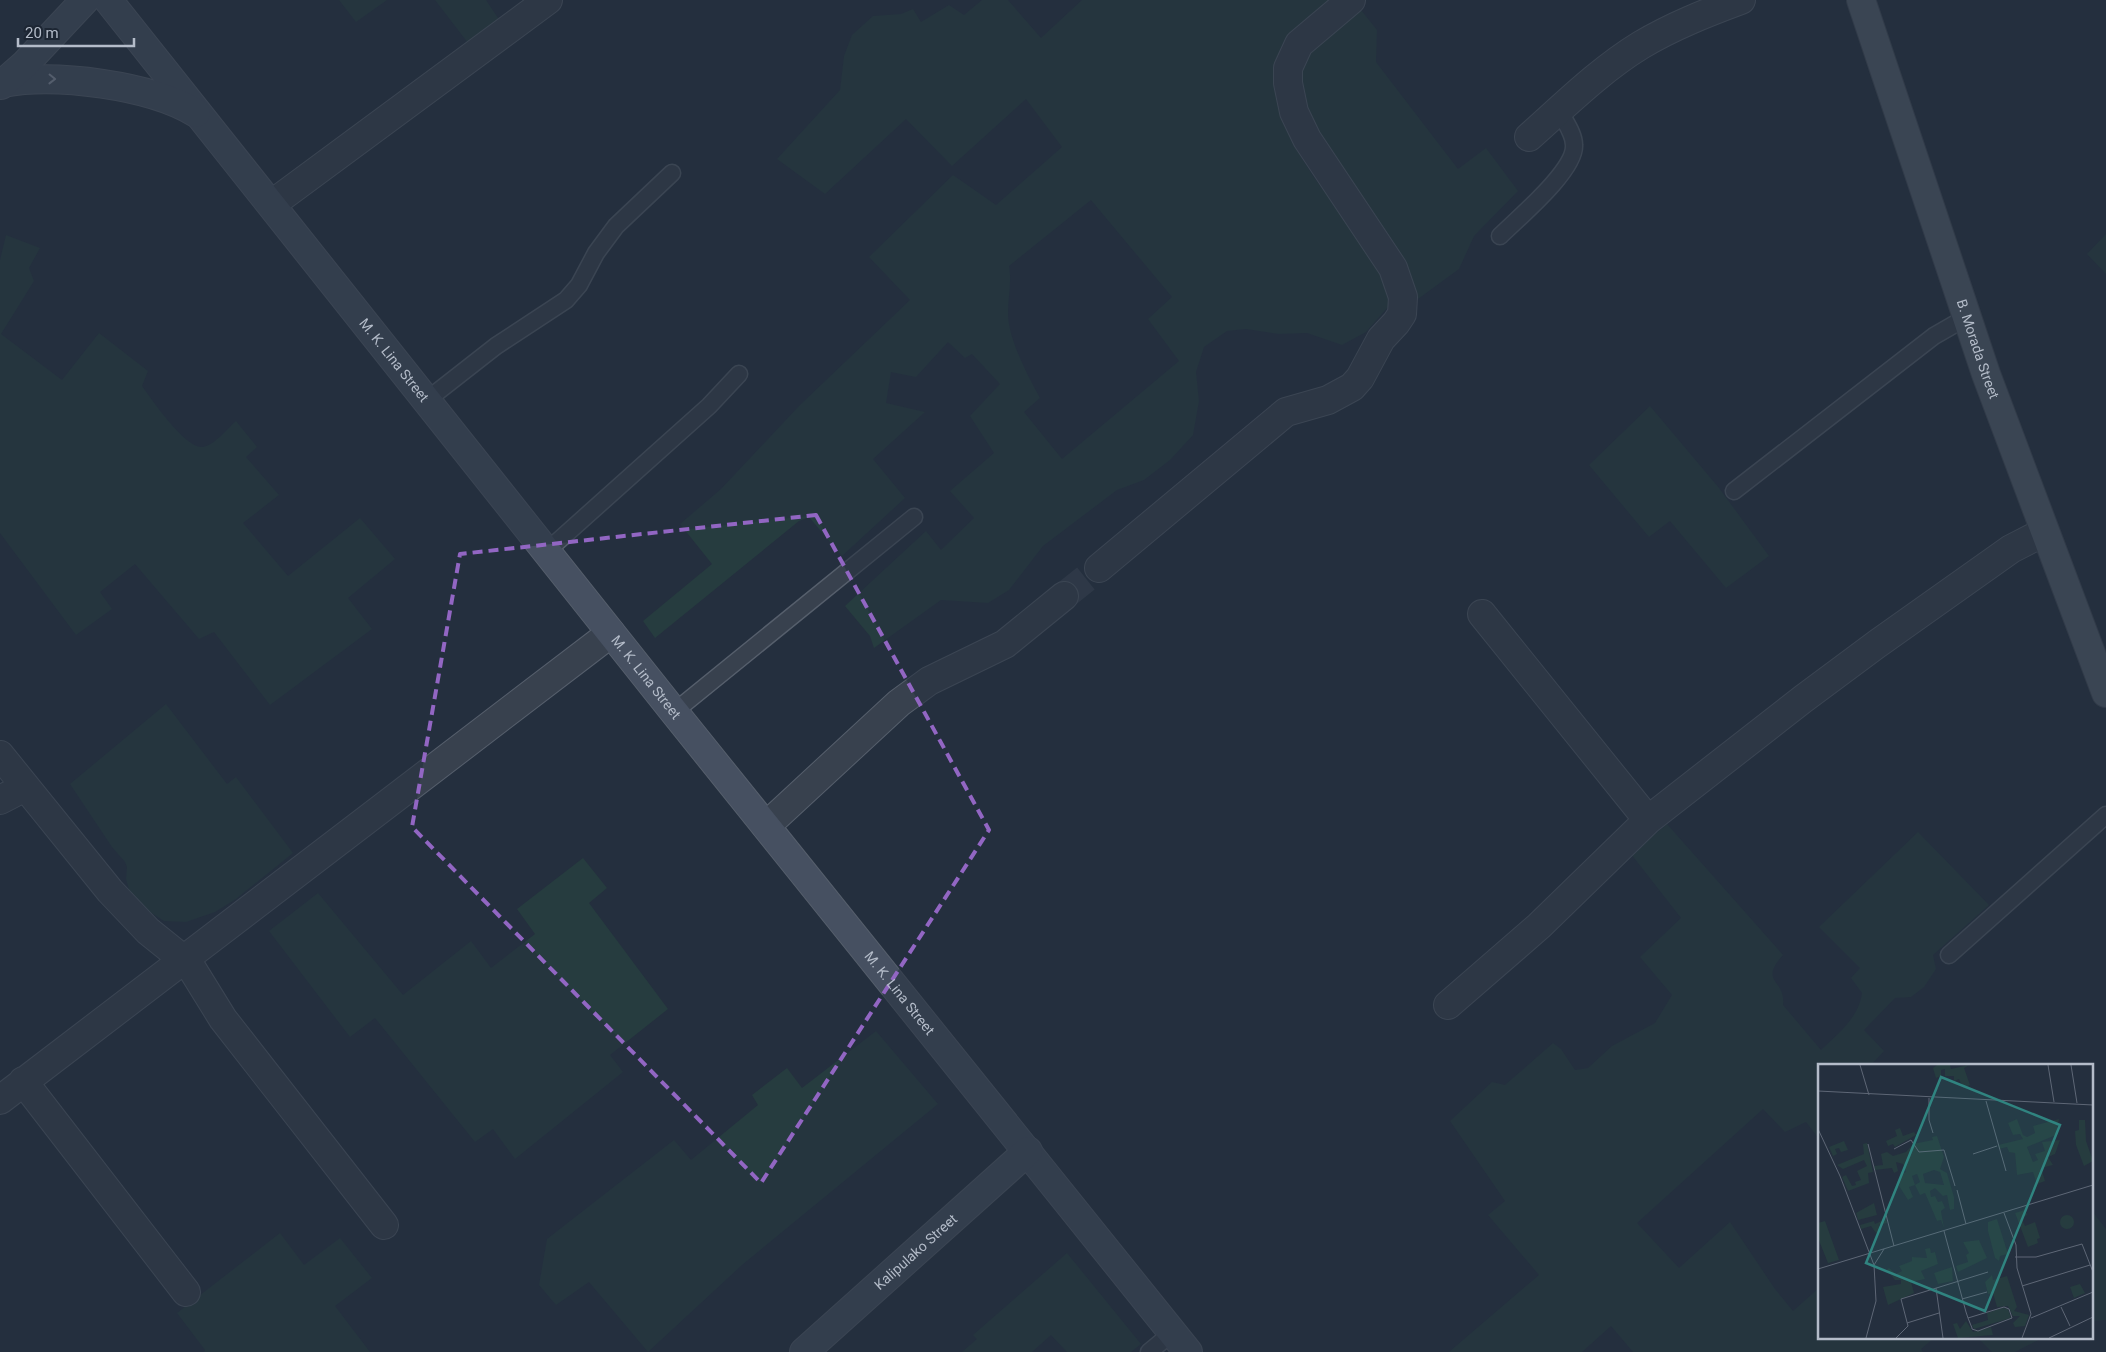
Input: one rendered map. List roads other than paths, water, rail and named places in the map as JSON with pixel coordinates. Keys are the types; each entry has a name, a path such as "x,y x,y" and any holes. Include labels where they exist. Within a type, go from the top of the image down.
{"main road":[{"path":"2,84 52,37 85,0"},
{"name":"M. K. Lina Street","path":"108,0 428,400 674,712 1180,1342"},
{"name":"B. Morada Street","path":"1861,0 1967,317 2044,532 2106,693"},
{"path":"2,84 20,80 60,80 133,90 184,106 207,123"},
{"name":"Kalipulako Street","path":"804,1352 1028,1151"}],"street":[{"path":"272,204 548,0"},
{"path":"1099,568 1286,412 1328,400 1352,387 1364,372 1374,349 1402,314 1402,297 1393,268 1307,139 1294,112 1288,83 1288,68 1299,44 1351,0"},
{"path":"1529,137 1559,110 1639,46 1693,18 1741,0"},
{"path":"1448,1005 1539,926 1648,820 1877,644 2011,549 2044,532"},
{"path":"766,826 899,703 929,681 1005,644 1064,596"},
{"path":"1482,614 1648,820"},
{"path":"0,1100 183,958 611,633"},
{"path":"0,755 110,891 148,931 183,958 196,973 223,1019 384,1225"},
{"path":"0,800 25,787"},
{"path":"24,1081 186,1292"}],"lane":[{"path":"1500,236 1562,174 1574,154 1572,137 1559,110"},
{"path":"428,400 496,346 566,300 579,285 596,253 616,226 672,173"},
{"path":"1734,491 1934,336 1967,317"},
{"path":"547,551 709,406 739,374"},
{"path":"674,712 914,517"},
{"path":"1949,955 2106,815"},
{"path":"1149,1352 1180,1342"}],"tunnel":[{"path":"1064,596 1099,568"}]}
